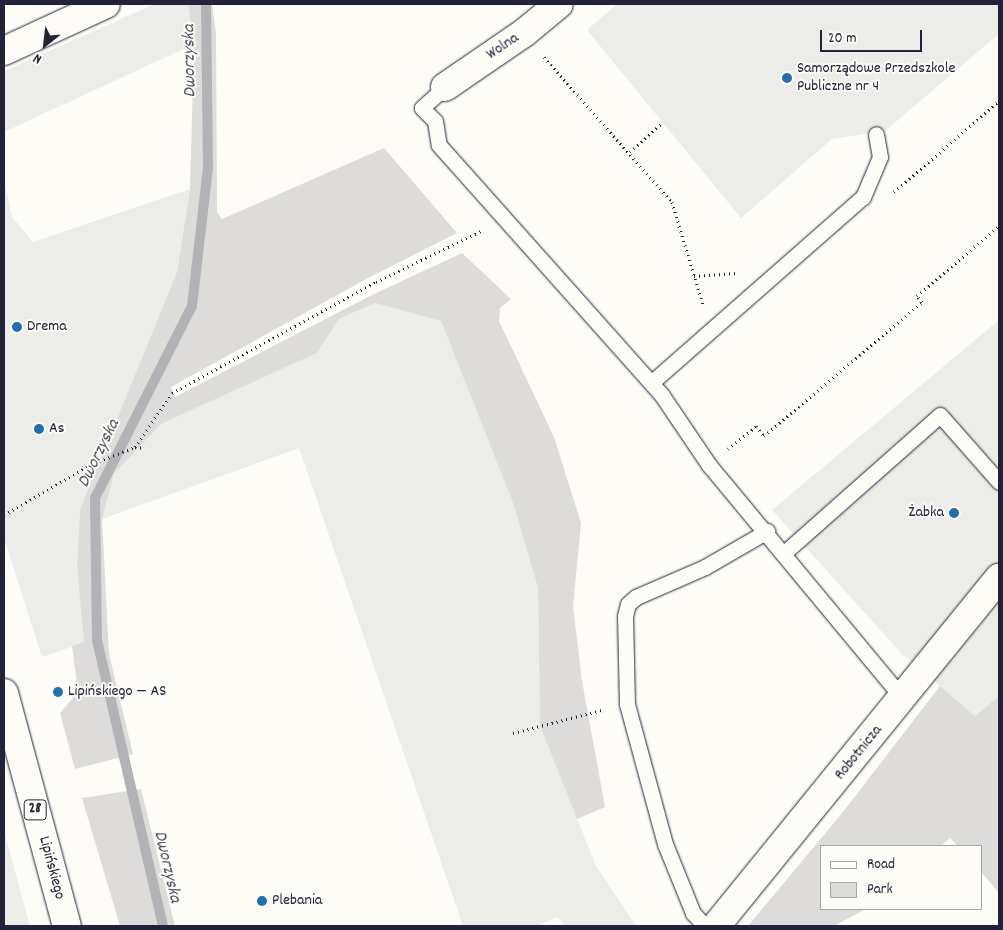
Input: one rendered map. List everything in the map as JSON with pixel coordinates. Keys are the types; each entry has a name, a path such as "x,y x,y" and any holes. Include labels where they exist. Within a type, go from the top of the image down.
{"street":[{"path":"4,52 106,4"},
{"name":"Wolna","path":"445,87 524,33 558,4"},
{"name":"Robotnicza","path":"716,926 903,699 999,578"},
{"name":"Lipińskiego","path":"4,694 67,926"}],"lane":[{"path":"445,87 422,108 435,121 438,145 651,383 709,465 767,531 903,699"},
{"path":"651,383 863,197 880,157 876,134"},
{"path":"784,553 940,415 999,482"},
{"path":"705,926 693,913 665,844 627,704 625,616 628,604 636,597 705,567 767,531"}],"path":[{"path":"524,33 672,202 711,332"},
{"path":"630,152 662,122"},
{"path":"726,450 756,426 764,436 922,302 917,296 999,226"},
{"path":"135,447 172,393 376,282 466,238"},
{"path":"4,515 90,465 135,447 144,448"},
{"path":"513,733 627,704"}],"shaded area":[{"path":"155,4 188,4 194,44 4,132 4,71"},
{"name":"Samorządowe Przedszkole Publiczne nr 4","path":"617,4 999,4 999,34 885,131 832,139 741,218 587,30"},
{"path":"4,180 12,217 33,242 190,189 177,272 80,509 77,566 85,642 42,657 4,538"},
{"path":"375,303 441,321 513,503 538,588 540,726 596,866 636,926 565,926 557,917 537,926 463,926 299,448 102,519 114,474 161,424 317,353 339,319"},
{"path":"999,320 999,696 975,716 901,653 772,510"},
{"path":"4,830 13,864 30,926 4,926"}],"green space":[{"path":"188,4 212,4 216,34 217,212 222,219 384,148 457,233 370,277 171,387 175,397 372,295 462,253 511,299 500,308 499,321 554,437 581,523 573,606 582,681 605,807 577,819 540,726 538,588 513,503 441,321 375,303 339,319 317,353 161,424 114,474 102,519 109,654 133,754 75,769 60,713 78,692 72,646 84,642 77,566 80,509 177,272 190,189 194,44"},
{"path":"940,686 975,716 999,696 999,893 983,874 983,845 957,845 950,838 942,845 820,845 820,910 864,910 834,926 748,926 843,812"},
{"path":"141,789 175,926 120,926 82,798"}],"waterway":[{"name":"Dworzyska","path":"163,926 97,641 95,498 192,306 208,168 206,4"}],"place":[{"name":"Samorządowe Przedszkole Publiczne nr 4","path":"787,78"},
{"name":"Drema","path":"17,327"},
{"name":"As","path":"39,429"},
{"name":"Żabka","path":"954,513"},
{"name":"Lipińskiego — AS","path":"58,692"},
{"name":"Plebania","path":"262,901"}]}
